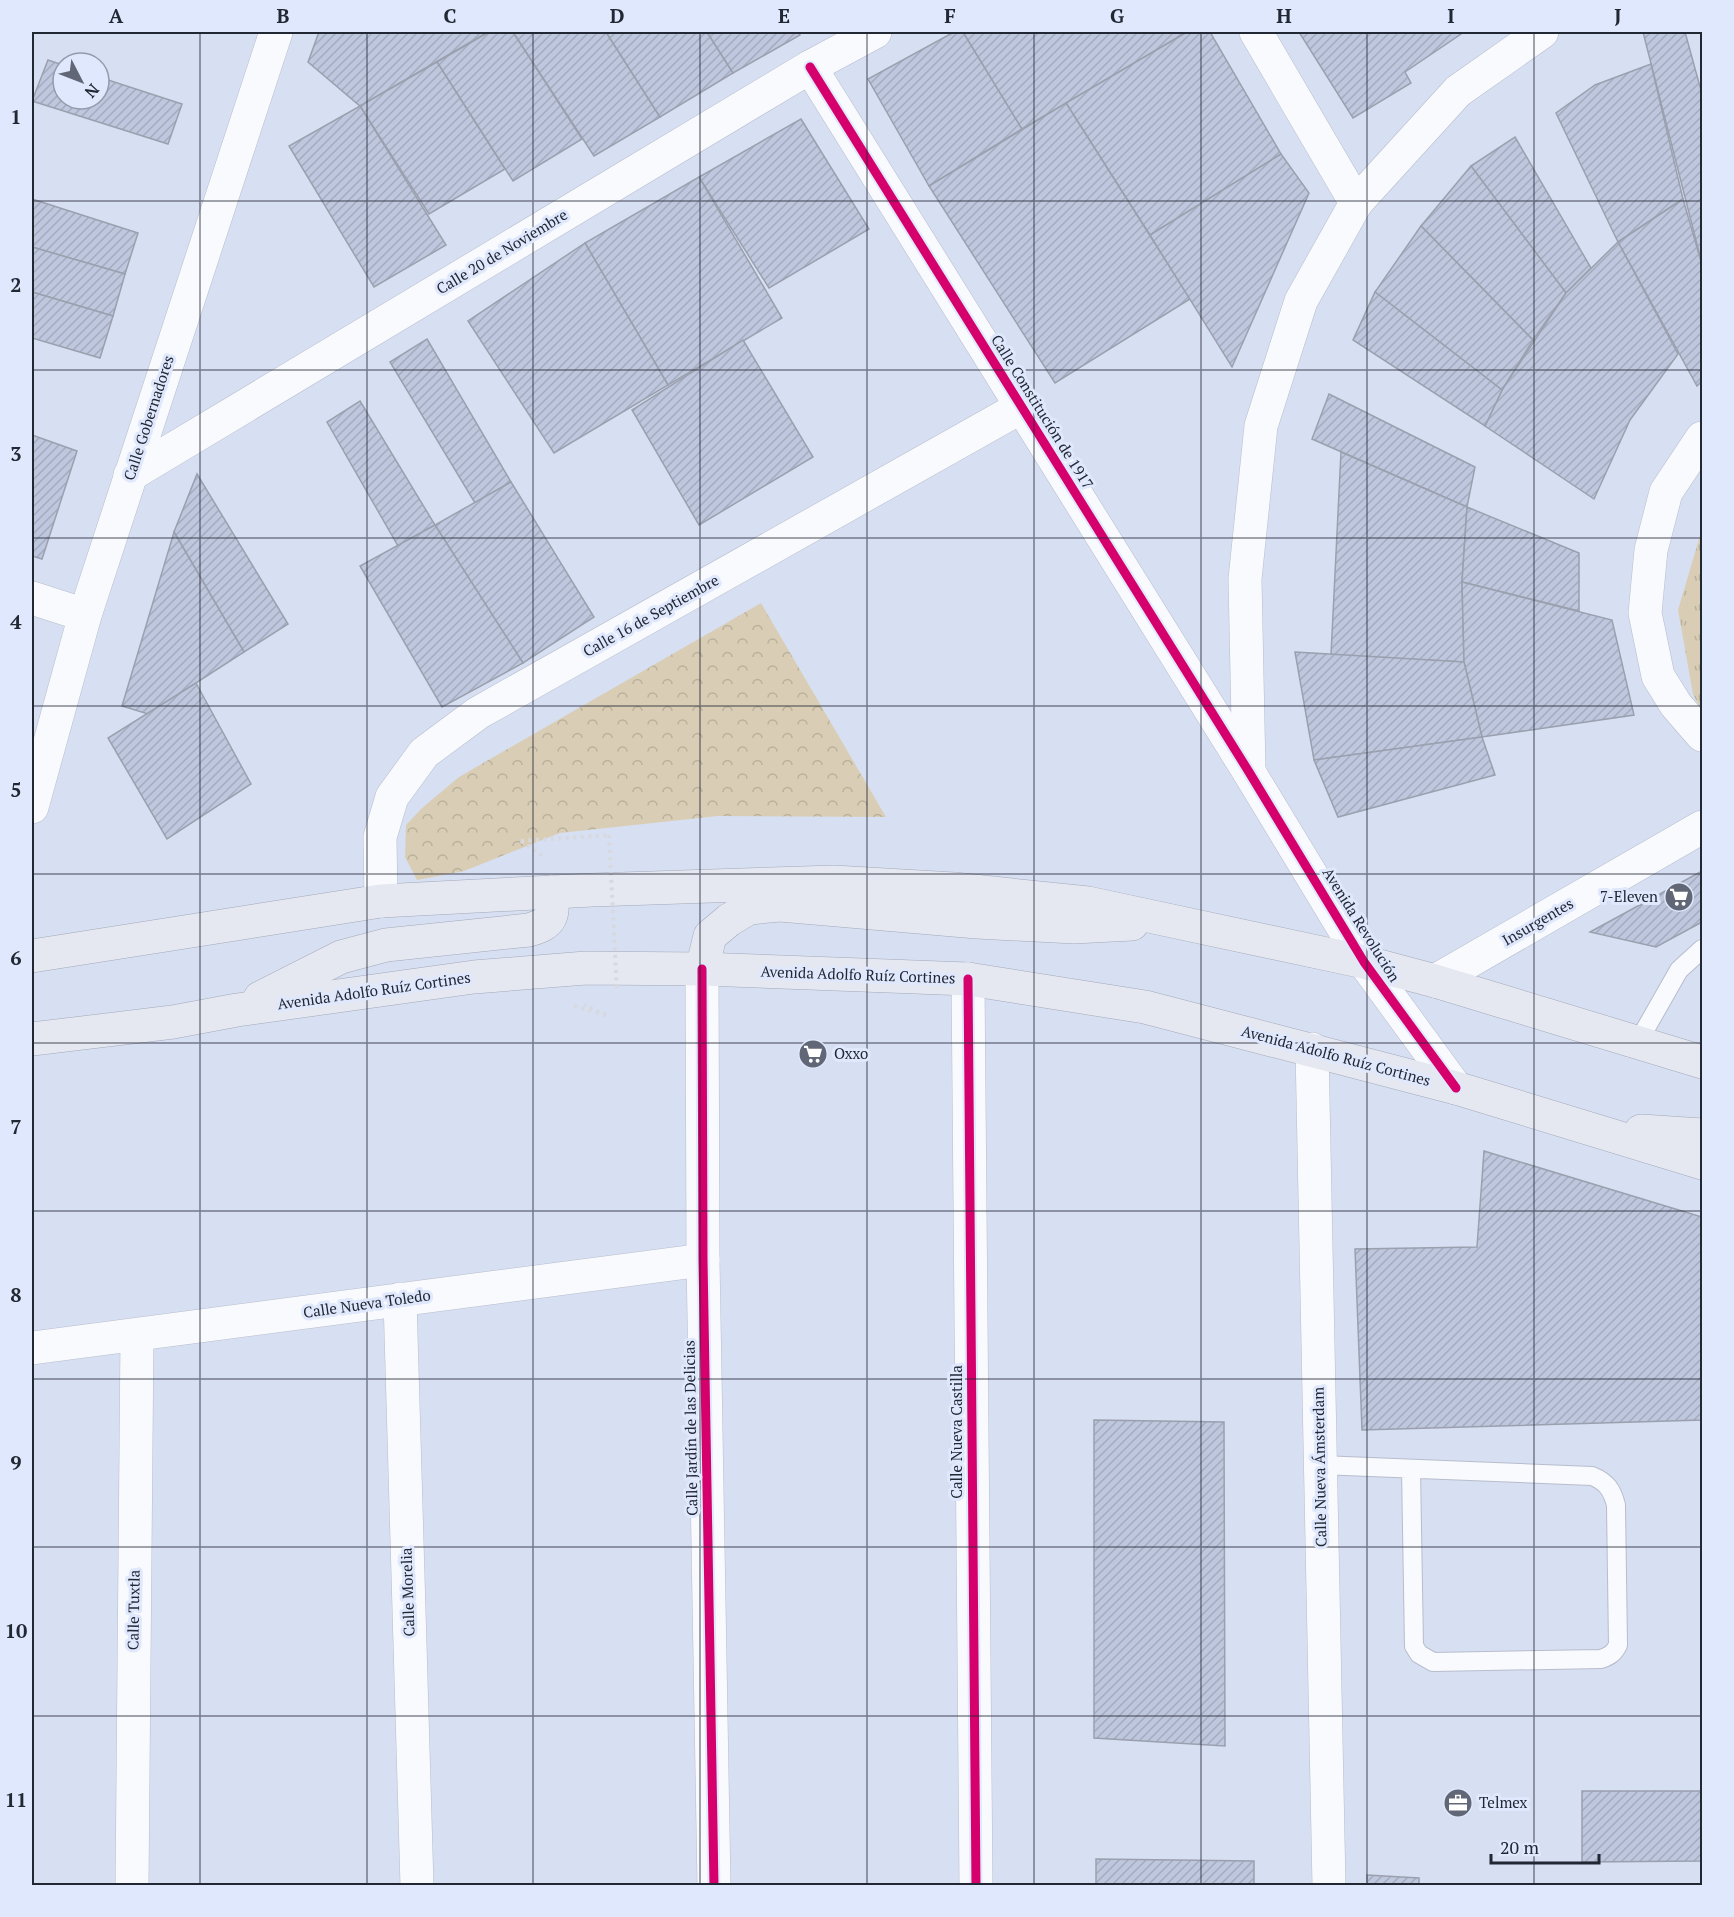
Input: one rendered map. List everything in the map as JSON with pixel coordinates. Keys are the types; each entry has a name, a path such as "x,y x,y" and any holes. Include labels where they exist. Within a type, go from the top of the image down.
{"main road":[{"path":"32,956 381,901 551,892 834,882 954,889 1088,903 1364,962 1435,981 1702,1062"},
{"path":"237,1010 341,957 386,945 541,927 549,921 553,909 551,892"},
{"path":"702,969 710,936 729,920 750,908 780,905 977,922 1074,927 1179,922"},
{"name":"Avenida Adolfo Ruíz Cortines","path":"32,1039 173,1022 237,1010 474,977 586,968 702,969 968,979 1145,1007 1456,1088 1702,1163"},
{"path":"1582,1127 1702,1135"}],"street":[{"name":"Calle Gobernadores","path":"32,807 85,615 276,32"},
{"name":"Calle 20 de Noviembre","path":"130,475 810,67 875,32"},
{"path":"1256,32 1356,203"},
{"path":"1249,772 1245,579 1261,426 1301,301 1356,203 1458,91 1542,32"},
{"name":"Calle Constitución de 1917","path":"810,67 1249,772"},
{"name":"Calle 16 de Septiembre","path":"381,901 380,837 392,797 424,753 478,713 1021,407"},
{"path":"1702,438 1666,492 1651,550 1645,613 1658,676 1676,705 1702,735"},
{"path":"32,598 85,615"},
{"name":"Avenida Revolución","path":"1249,772 1364,962 1456,1088"},
{"name":"Insurgentes","path":"1435,981 1702,827"},
{"name":"Calle Jardín de las Delicias","path":"702,969 704,1260 714,1886"},
{"name":"Calle Nueva Castilla","path":"968,979 976,1886"},
{"name":"Calle Nueva Ámsterdam","path":"1312,1049 1329,1886"},
{"name":"Calle Nueva Toledo","path":"32,1348 704,1260"},
{"name":"Calle Morelia","path":"400,1299 417,1886"},
{"name":"Calle Tuxtla","path":"132,1886 137,1335"}],"lane":[{"path":"1638,1042 1679,970 1702,949"},
{"path":"1320,1465 1592,1476 1603,1481 1612,1490 1616,1505 1618,1645 1615,1651 1610,1656 1601,1659 1432,1662 1419,1654 1414,1646 1411,1469"}],"path":[{"path":"521,841 609,835 617,992"}],"green space":[{"path":"1702,529 1702,711 1693,694 1678,610"},
{"path":"761,603 886,817 718,816 560,833 464,871 417,880 405,857 406,825 422,808 459,777"}],"building":[{"path":"319,32 488,32 360,106 308,62"},
{"path":"489,32 513,32 582,139 513,181 437,62"},
{"path":"513,32 606,32 660,117 594,156"},
{"path":"606,32 707,32 733,73 660,117"},
{"path":"707,32 798,32 800,35 733,73"},
{"path":"954,32 963,32 1022,129 929,186 868,79"},
{"path":"963,32 1187,32 1022,129"},
{"path":"1187,32 1210,32 1281,154 1150,235 1066,103"},
{"path":"1299,32 1464,32 1405,72 1411,83 1353,118"},
{"path":"1643,32 1685,32 1702,94 1702,264"},
{"path":"48,60 51,61 51,107 32,101"},
{"path":"437,62 505,169 429,214 360,106"},
{"path":"1651,64 1683,199 1618,242 1556,113 1595,85"},
{"path":"111,81 182,104 168,144 64,111 111,111"},
{"path":"1066,103 1190,299 1055,383 929,186"},
{"path":"360,106 446,245 374,287 289,146"},
{"path":"801,119 869,229 769,288 699,177"},
{"path":"1515,137 1591,268 1566,293 1471,166"},
{"path":"1281,154 1309,193 1232,367 1150,235"},
{"path":"1471,166 1566,293 1533,340 1421,226"},
{"path":"699,177 782,318 668,385 585,243"},
{"path":"32,199 138,233 125,274 32,247"},
{"path":"1683,199 1702,265 1702,381 1697,386 1618,242"},
{"path":"1421,226 1533,340 1502,390 1375,292"},
{"path":"1618,242 1678,354 1630,420 1594,499 1485,426 1502,390 1566,293"},
{"path":"585,243 668,385 554,453 468,321"},
{"path":"32,247 125,274 113,316 32,292"},
{"path":"32,292 113,316 100,358 32,338"},
{"path":"1375,292 1502,390 1485,426 1353,340"},
{"path":"427,339 511,482 475,503 390,362"},
{"path":"743,340 813,457 699,525 632,410"},
{"path":"1329,394 1475,467 1467,507 1312,439"},
{"path":"360,401 435,525 398,546 327,422"},
{"path":"32,435 77,451 42,559 32,556"},
{"path":"1341,452 1467,507 1462,582 1464,662 1331,655"},
{"path":"197,474 288,624 244,652 174,532"},
{"path":"511,482 594,617 523,663 435,525"},
{"path":"1467,507 1579,553 1579,611 1462,582"},
{"path":"435,525 523,663 442,707 360,566"},
{"path":"174,532 244,652 148,714 122,706"},
{"path":"1462,582 1612,620 1634,715 1482,737 1464,662"},
{"path":"1295,652 1464,662 1482,737 1314,760"},
{"path":"196,683 251,784 167,839 108,738"},
{"path":"1482,737 1495,775 1338,817 1314,760"},
{"name":"7-Eleven","path":"1702,871 1702,922 1656,947 1590,932"},
{"path":"1484,1151 1702,1217 1702,1420 1362,1430 1355,1249 1477,1247"},
{"path":"1094,1420 1224,1422 1225,1746 1094,1738"},
{"path":"1582,1791 1702,1791 1702,1861 1582,1862"},
{"path":"1096,1859 1254,1861 1254,1886 1096,1886"},
{"path":"1367,1875 1419,1878 1419,1886 1367,1886"}],"cycle path":[{"path":"810,67 1249,772 1364,962 1456,1088"},
{"path":"702,969 703,1260 714,1886"},
{"path":"968,979 976,1886"}],"place":[{"name":"7-Eleven","path":"1679,897"},
{"name":"Oxxo","path":"813,1054"},
{"name":"Telmex","path":"1458,1803"}]}
